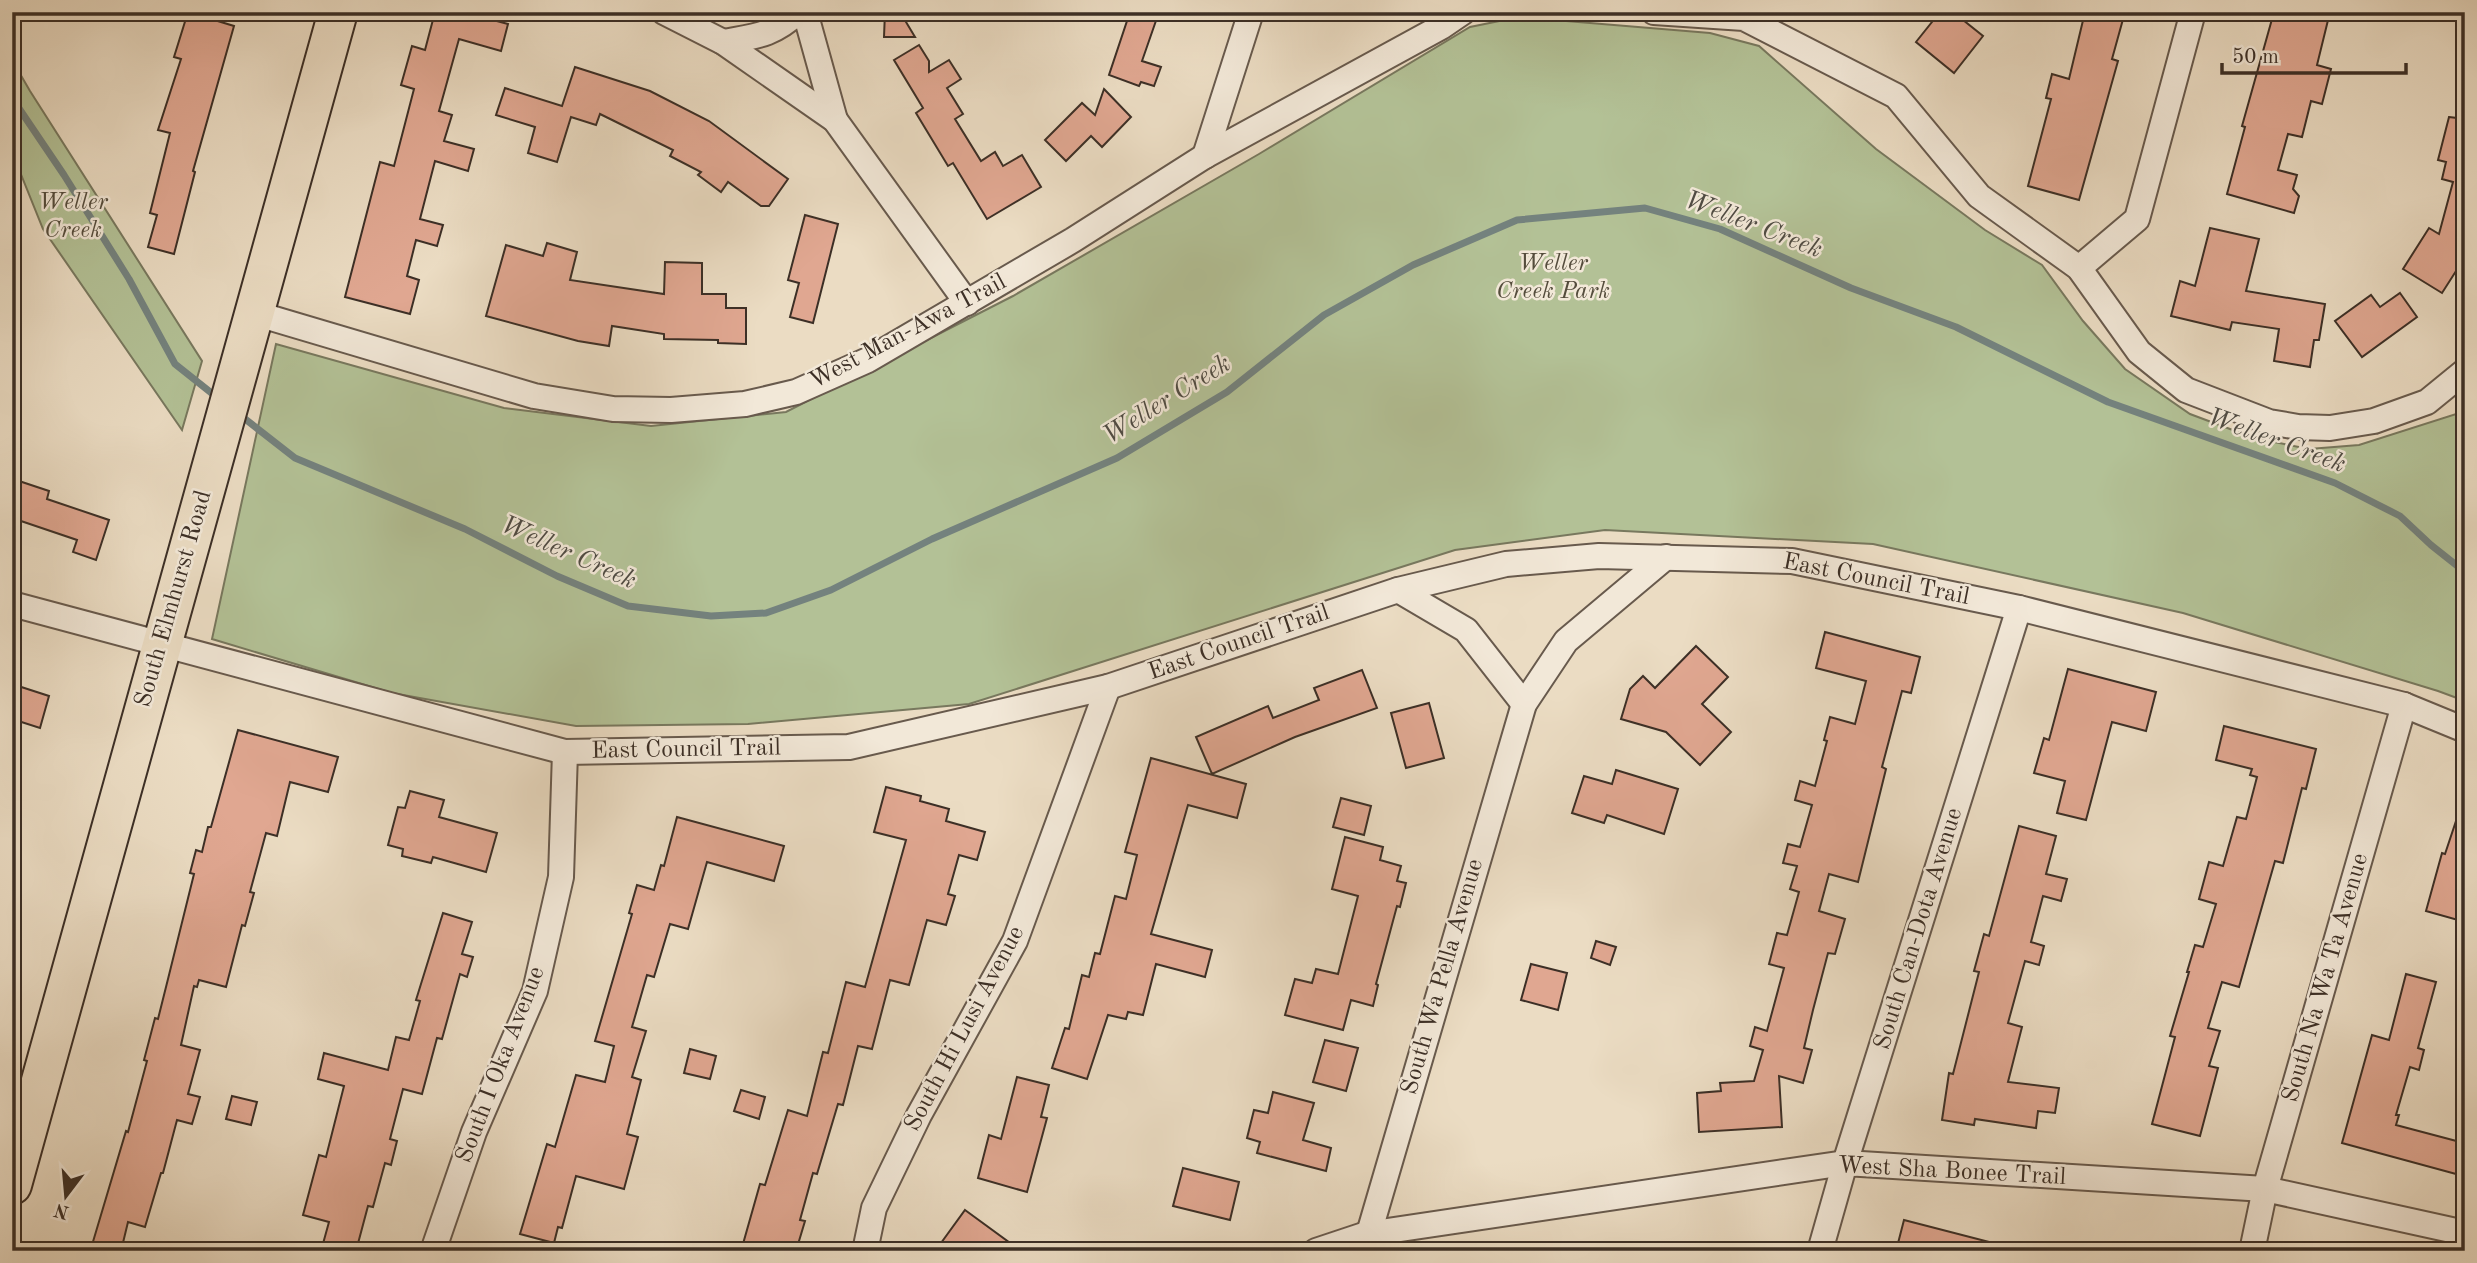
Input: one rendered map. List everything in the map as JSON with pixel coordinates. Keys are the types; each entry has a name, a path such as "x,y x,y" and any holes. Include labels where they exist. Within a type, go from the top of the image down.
{"main road":[{"name":"South Elmhurst Road","path":"12,1185 338,12"}],"street":[{"path":"664,12 723,42 835,120 967,303"},
{"path":"723,42 756,36 781,27 798,12"},
{"path":"805,12 835,120"},
{"path":"1205,156 1251,12"},
{"name":"West Man-Awa Trail","path":"254,313 534,396 613,409 671,410 745,404 796,392 868,360 967,303 1205,156 1464,12"},
{"path":"1654,12 1745,15 1896,96 1979,196 2079,268 2139,352 2186,390 2269,422 2298,427 2330,428 2374,422 2427,402 2465,371"},
{"path":"2079,268 2137,219 2193,12"},
{"name":"East Council Trail","path":"12,604 565,751 849,747 1108,687 1398,590 1506,564 1600,556 1792,561 2019,608 2404,705 2465,730"},
{"name":"South Wa Pella Avenue","path":"1366,1243 1524,704 1566,641 1666,557"},
{"path":"1398,590 1465,631 1524,704"},
{"name":"South Can-Dota Avenue","path":"1820,1251 1845,1163 2019,608"},
{"name":"South Hi Lusi Avenue","path":"865,1251 874,1208 919,1115 1015,941 1108,687"},
{"name":"South Na Wa Ta Avenue","path":"2252,1251 2265,1189 2404,705"},
{"name":"South I Oka Avenue","path":"433,1251 474,1132 535,991 561,877 565,751"},
{"name":"West Sha Bonee Trail","path":"1316,1251 1845,1163 2265,1189 2465,1233"}],"green space":[{"name":"Weller Creek Park","path":"1519,17 1710,33 1759,46 1876,149 1985,230 2042,265 2083,321 2125,369 2190,414 2254,438 2309,449 2359,445 2456,414 2465,418 2465,701 2183,613 1873,544 1605,530 1455,550 969,704 748,724 576,726 392,693 212,639 276,344 504,408 651,426 786,412 1013,296 1259,154 1470,27"},
{"name":"Weller Creek","path":"12,60 202,361 182,430 43,229 12,152"}],"building":[{"path":"188,12 234,26 193,171 195,172 174,254 148,247 157,215 150,213 170,133 158,130 181,59 174,57"},
{"path":"435,12 463,12 508,24 501,51 459,39 439,111 452,115 444,141 474,149 468,171 435,161 420,219 443,225 437,246 416,240 407,276 419,280 410,314 345,297 380,162 394,166 414,89 401,85 412,46 425,50"},
{"path":"885,12 900,12 915,37 884,37"},
{"path":"1130,12 1159,12 1142,61 1161,67 1154,86 1141,82 1139,86 1109,75"},
{"path":"1940,12 1953,12 1983,36 1954,73 1916,42"},
{"path":"2085,12 2125,12 2112,59 2118,61 2079,200 2028,186 2051,99 2046,98 2052,74 2069,79"},
{"path":"2274,12 2330,12 2317,65 2331,69 2322,104 2311,101 2302,137 2288,134 2278,170 2297,175 2293,189 2299,196 2294,213 2227,194 2245,127 2242,126"},
{"path":"919,45 929,61 929,72 949,60 961,79 947,88 963,114 955,119 981,161 995,152 1003,166 1022,155 1041,187 987,219 953,163 948,166 916,113 923,108 894,60"},
{"path":"575,67 650,91 709,121 788,179 769,206 761,206 728,182 721,192 698,175 701,172 670,156 673,150 600,114 596,125 571,117 557,162 528,153 535,127 496,115 505,88 562,106"},
{"path":"1104,89 1131,117 1102,147 1091,136 1066,161 1045,140 1082,103 1095,115"},
{"path":"2449,117 2465,119 2465,257 2442,293 2403,269 2429,228 2439,234 2453,182 2442,179 2446,162 2438,160"},
{"path":"805,215 838,224 813,323 790,317 799,283 788,280"},
{"path":"2210,228 2259,239 2246,291 2325,304 2319,340 2314,340 2310,367 2274,361 2279,329 2232,322 2230,330 2171,316 2180,281 2195,286"},
{"path":"547,243 577,252 570,280 664,294 665,262 702,263 702,294 726,294 726,308 746,308 746,344 718,343 718,340 664,339 664,334 612,326 609,346 578,341 486,316 506,245 543,256"},
{"path":"2400,293 2417,317 2362,357 2335,321 2371,295 2380,307"},
{"path":"19,481 49,491 47,499 109,520 96,560 73,552 77,540 12,518 12,504"},
{"path":"1825,632 1920,657 1911,693 1902,691 1882,767 1886,769 1858,882 1829,874 1819,911 1845,919 1835,954 1828,953 1813,1010 1804,1048 1812,1050 1803,1083 1779,1076 1782,1127 1699,1132 1697,1093 1721,1091 1720,1083 1754,1081 1763,1050 1750,1046 1755,1027 1767,1031 1784,968 1769,964 1777,933 1787,935 1799,892 1790,889 1797,866 1783,863 1788,844 1800,847 1812,805 1795,800 1800,781 1815,786 1827,741 1824,740 1830,717 1855,724 1866,681 1816,668"},
{"path":"1696,646 1728,677 1702,704 1731,732 1700,765 1666,732 1621,719 1630,689 1643,676 1655,688"},
{"path":"2068,669 2156,692 2146,731 2112,722 2086,820 2057,813 2065,781 2034,773 2044,738 2049,740"},
{"path":"1362,670 1377,708 1295,737 1212,774 1196,737 1268,706 1273,718 1319,700 1314,688"},
{"path":"12,684 49,696 40,728 12,719"},
{"path":"1429,703 1444,758 1406,768 1391,713"},
{"path":"2224,726 2316,749 2306,789 2302,788 2283,863 2275,861 2239,987 2222,982 2208,1028 2220,1031 2209,1066 2218,1068 2200,1136 2152,1124 2175,1037 2170,1036 2187,972 2195,945 2203,947 2216,904 2199,899 2209,862 2223,866 2237,817 2246,819 2257,777 2250,775 2252,769 2216,760"},
{"path":"238,730 338,757 328,792 290,782 277,836 266,833 250,892 254,893 245,926 242,925 226,987 199,980 197,987 194,986 181,1045 200,1050 188,1094 200,1097 192,1124 177,1120 145,1227 128,1222 121,1251 112,1251 92,1245 126,1131 128,1132 147,1061 144,1060 155,1018 158,1019 194,874 190,873 196,850 202,852 208,827 211,827"},
{"path":"1151,758 1246,784 1237,818 1188,805 1151,934 1212,950 1205,977 1156,964 1143,1015 1128,1012 1126,1019 1108,1015 1087,1079 1052,1068 1065,1028 1069,1029 1082,975 1089,977 1095,953 1100,954 1115,896 1126,899 1137,855 1125,852"},
{"path":"1616,770 1678,789 1664,834 1607,815 1604,823 1572,813 1584,776 1612,784"},
{"path":"886,787 921,796 920,801 949,809 946,821 985,832 977,860 959,855 948,894 955,896 946,925 927,920 909,985 890,980 872,1049 858,1046 843,1105 838,1104 817,1174 813,1173 800,1220 805,1221 796,1251 741,1251 760,1184 765,1185 788,1110 807,1116 823,1052 828,1053 846,982 865,987 906,840 874,832"},
{"path":"410,791 444,800 439,817 497,833 486,872 433,857 431,863 402,856 403,849 388,845 398,807 405,808"},
{"path":"1341,798 1371,806 1364,835 1333,827"},
{"path":"2461,806 2465,806 2465,922 2426,911 2442,853 2445,854"},
{"path":"677,817 784,846 774,881 707,862 688,929 670,924 654,977 647,975 632,1027 646,1031 632,1077 641,1080 627,1134 638,1137 624,1189 576,1176 562,1228 558,1227 554,1243 520,1234 547,1144 555,1147 576,1075 605,1082 614,1046 595,1041 632,914 629,913 637,885 654,890 661,865 664,866"},
{"path":"2019,826 2056,836 2046,874 2067,879 2061,901 2043,896 2031,942 2044,946 2039,965 2025,961 2008,1023 2022,1027 2008,1082 2059,1088 2055,1113 2038,1111 2036,1128 1975,1119 1974,1125 1942,1120 1949,1073 1953,1074 1979,972 1974,971 1984,934 1989,936"},
{"path":"1345,837 1383,847 1380,860 1401,866 1397,881 1406,883 1376,984 1378,985 1373,1006 1351,1000 1343,1030 1285,1015 1295,979 1312,983 1316,969 1338,974 1358,896 1332,889"},
{"path":"443,913 472,922 462,954 473,957 467,977 460,974 442,1039 437,1038 422,1094 403,1089 390,1139 397,1141 391,1165 385,1163 373,1207 368,1206 356,1251 321,1251 329,1222 303,1215 319,1155 326,1157 344,1086 318,1079 324,1053 388,1070 396,1037 409,1040 420,1001 416,1000"},
{"path":"1596,941 1616,947 1610,965 1591,958"},
{"path":"1531,964 1567,973 1558,1010 1521,1000"},
{"path":"2406,974 2436,982 2418,1048 2424,1050 2419,1070 2410,1067 2396,1115 2399,1115 2396,1125 2464,1143 2456,1174 2342,1143 2372,1035 2389,1040"},
{"path":"1325,1040 1358,1048 1346,1091 1313,1082"},
{"path":"690,1049 716,1056 710,1079 684,1073"},
{"path":"1017,1077 1049,1085 1041,1117 1047,1118 1027,1192 978,1178 989,1135 1001,1139"},
{"path":"741,1090 765,1097 759,1119 734,1111"},
{"path":"1273,1092 1314,1103 1303,1140 1331,1148 1326,1171 1257,1153 1260,1142 1247,1138 1254,1110 1268,1113"},
{"path":"232,1096 257,1102 251,1125 226,1119"},
{"path":"1183,1168 1239,1182 1230,1220 1173,1206"},
{"path":"965,1210 1021,1251 951,1251 941,1243"},
{"path":"1904,1220 1997,1244 1996,1251 1896,1251"}],"waterway":[{"name":"Weller Creek","path":"12,98 129,279 175,364 219,399"},
{"name":"Weller Creek","path":"240,415 295,458 465,529 557,576 628,606 711,616 766,613 831,590 932,539 1117,458 1227,392 1324,315 1413,265 1517,220 1645,208 1720,229 1851,288 1956,327 2108,402 2335,483 2400,516 2465,572"}]}
